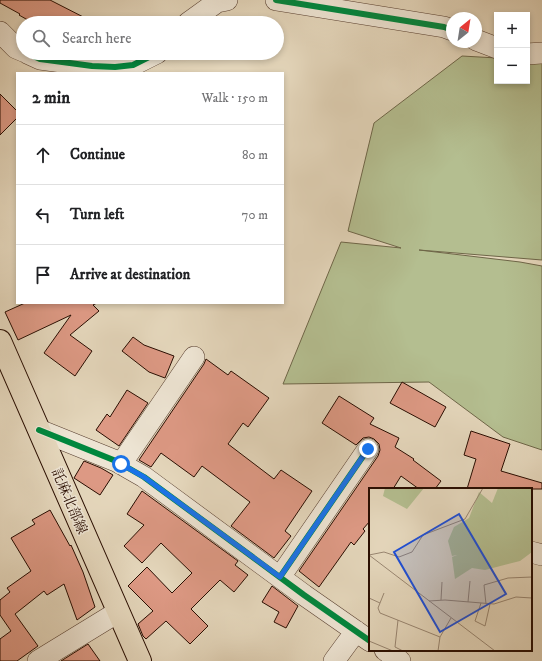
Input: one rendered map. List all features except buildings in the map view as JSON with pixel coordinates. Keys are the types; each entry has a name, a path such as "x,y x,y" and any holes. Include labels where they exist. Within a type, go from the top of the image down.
{"main road":[{"name":"託麻北部線","path":"0,341 140,661"}],"street":[{"path":"198,16 217,2 227,0"},
{"path":"276,0 446,28"},
{"path":"0,32 16,48"},
{"path":"482,42 494,47"},
{"path":"530,54 542,54"},
{"path":"49,60 115,67 133,66 144,60"},
{"path":"121,464 194,357"},
{"path":"39,430 121,464 144,477 280,577 369,639"},
{"path":"280,577 368,449"},
{"path":"532,552 542,554"},
{"path":"38,661 118,612"},
{"path":"334,661 369,651"}],"green space":[{"path":"462,56 494,58 494,84 530,84 530,59 542,60 542,260 419,250 542,266 542,450 503,437 429,382 283,384 341,242 401,248 348,231 374,123"}],"cycle path":[{"path":"276,0 446,28"},
{"path":"47,60 92,66 115,67 133,65 143,60"},
{"path":"39,430 116,461 144,477 304,595 369,640"},
{"path":"280,577 368,449"}],"route":[{"path":"121,464 144,477 280,577 368,449"}]}
